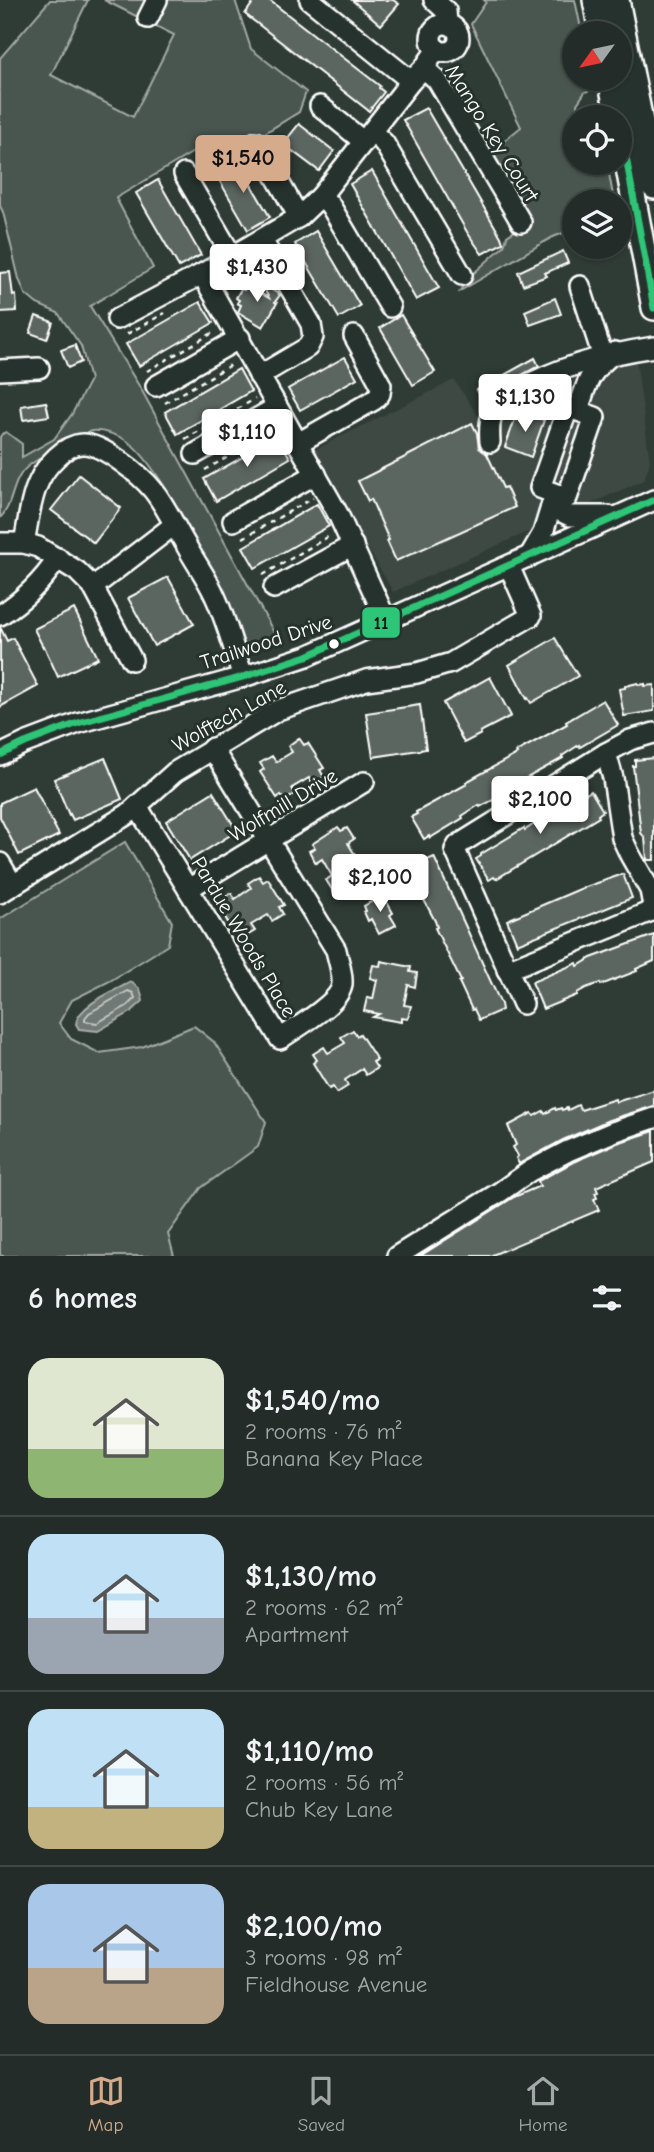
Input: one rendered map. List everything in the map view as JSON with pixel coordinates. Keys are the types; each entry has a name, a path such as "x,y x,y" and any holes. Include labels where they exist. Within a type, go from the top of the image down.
{"main road":[{"path":"595,0 599,21"},
{"path":"617,0 654,187"},
{"path":"629,175 654,308"}],"street":[{"name":"Mango Key Court","path":"310,0 417,75 437,80 521,222"},
{"path":"122,327 202,274 299,217 321,197 437,49 432,42 432,33 439,26 447,24 446,10 434,0"},
{"path":"320,106 368,137 384,143 462,275"},
{"path":"256,142 299,217"},
{"path":"184,174 232,256"},
{"path":"321,197 330,205 390,307"},
{"path":"259,376 308,347 313,337 311,324 262,240"},
{"path":"202,274 316,474 353,545 387,622"},
{"path":"580,286 609,355"},
{"path":"298,443 380,394 381,385 354,336"},
{"path":"156,387 240,338"},
{"path":"490,442 492,412 501,399 542,376 609,355 654,346"},
{"path":"578,411 587,380 609,355"},
{"path":"0,370 39,368"},
{"path":"195,454 277,407"},
{"path":"554,500 567,498 570,450 568,408 595,417 570,450 540,488 570,516 621,515"},
{"path":"24,543 37,484 46,467 69,448 81,443 94,445 134,472 152,488 214,593 243,677"},
{"path":"233,521 316,474"},
{"path":"529,557 543,533 554,500"},
{"name":"Trailwood Drive","path":"0,755 78,723 243,677 307,656 654,500"},
{"path":"93,587 174,525"},
{"path":"0,543 24,543 38,547 77,571 93,587 132,660"},
{"path":"268,582 353,545"},
{"path":"0,615 19,604 46,576 58,558"},
{"name":"Wolftech Lane","path":"6,889 112,824 175,772 278,710 366,680 417,673 451,663 531,616 509,566"},
{"path":"523,1004 455,850 458,845 606,753 629,740 654,733"},
{"name":"Pardue Woods Place","path":"137,806 280,1039 322,1010 343,985 336,950 212,748"},
{"path":"507,970 654,910 650,890 622,838 613,778 606,753"},
{"name":"Wolfmill Drive","path":"188,889 365,782"},
{"path":"0,863 6,889"},
{"path":"397,1256 530,1171 568,1151 654,1118"}],"path":[{"path":"122,327 174,307"},
{"path":"156,387 219,329"},
{"path":"156,387 237,361"},
{"path":"195,454 258,397"},
{"path":"195,454 276,429"},
{"path":"243,538 316,496"},
{"path":"268,582 337,532"}],"shaded area":[{"path":"50,0 88,0 51,75 133,117 174,35 104,0 235,0 251,49 306,92 299,112 206,169 195,151 116,198 153,268 90,306 141,389 278,640 249,651 240,641 224,594 171,496 148,463 127,441 106,432 92,431 70,440 37,460 19,476 8,506 0,518 0,437 6,432 22,444 22,457 54,439 72,414 90,380 81,346 58,313 37,304 25,294 0,206 0,58"},
{"path":"484,0 575,0 579,21 562,21 562,91 588,91 577,105 562,105 562,175 609,175 612,189 562,189 562,234 460,291 465,281 504,246 507,236 529,222 492,156 495,148 521,127 471,24 486,2"},
{"path":"635,351 650,462 644,480 393,592 312,451 454,380 495,440 507,403 544,382"},
{"path":"125,842 172,922 168,945 110,981 72,1000 59,1023 71,1039 99,1053 142,1047 194,1026 214,1042 266,1122 258,1147 201,1188 168,1234 174,1256 2,1256 0,919"}],"water":[{"path":"131,982 140,989 143,1001 131,1012 98,1031 79,1029 76,1024 83,1011 98,999"}],"building":[{"path":"255,0 269,0 380,86 384,92 369,111 245,14"},
{"path":"352,0 393,0 399,4 381,25"},
{"path":"426,108 501,237 503,243 482,254 403,120"},
{"path":"299,124 334,151 319,171 283,144"},
{"path":"237,161 270,217 248,230 215,173"},
{"path":"372,171 439,288 416,300 350,184"},
{"path":"158,180 201,255 179,267 136,193"},
{"path":"316,231 360,306 339,318 295,244"},
{"path":"562,251 562,259 566,259 568,263 545,273 547,276 523,285 518,272"},
{"path":"10,272 17,311 0,312 0,273"},
{"path":"261,283 280,295 263,327 238,312 241,305 236,298 241,289 244,290 247,286 269,298"},
{"path":"555,298 561,314 530,325 525,311"},
{"path":"200,302 213,323 139,366 126,344"},
{"path":"401,315 435,372 413,385 380,328"},
{"path":"36,316 53,322 47,339 30,333"},
{"path":"75,345 81,362 68,368 61,350"},
{"path":"345,357 357,378 300,410 288,389"},
{"path":"535,358 539,366 500,386 482,400 477,390"},
{"path":"239,369 251,391 177,434 165,412"},
{"path":"46,402 49,416 23,420 21,406"},
{"path":"518,411 544,420 531,457 505,447"},
{"path":"472,423 477,433 479,448 487,454 515,507 396,561 371,499 368,501 358,481"},
{"path":"278,437 290,458 216,501 204,479"},
{"path":"79,475 121,508 94,543 51,510"},
{"path":"317,504 329,526 255,568 243,547"},
{"path":"168,577 194,624 154,646 128,598"},
{"path":"74,609 98,658 58,677 34,629"},
{"path":"0,627 7,641 13,638 38,686 0,707"},
{"path":"555,638 578,676 531,703 509,665"},
{"path":"490,677 511,716 464,743 443,703"},
{"path":"638,683 645,686 654,685 654,711 624,716 619,689"},
{"path":"603,700 618,725 580,747 579,745 562,756 563,758 512,786 514,789 480,807 479,805 462,816 463,818 424,839 411,817 417,814 416,812 467,784 466,782 517,754 516,752 567,724 566,722"},
{"path":"420,705 426,749 373,757 366,713"},
{"path":"299,738 304,745 308,743 324,768 320,770 324,777 312,784 309,778 292,788 295,794 284,801 281,795 277,798 260,772 264,769 260,763 272,756 276,762 292,752 288,746"},
{"path":"105,758 122,799 73,820 54,779"},
{"path":"654,758 654,860 647,860 633,766 635,760"},
{"path":"34,787 59,835 19,855 0,817 0,803"},
{"path":"591,791 603,811 599,817 496,879 494,877 489,880 476,859 481,854 524,828 525,830 584,792 586,794"},
{"path":"213,792 237,831 190,860 166,821"},
{"path":"338,827 341,831 347,828 354,839 348,843 358,860 365,856 372,867 365,871 368,875 342,891 339,887 333,891 326,880 332,876 322,859 316,863 309,851 315,848 312,844"},
{"path":"434,857 501,1004 502,1010 479,1020 435,928 435,921 411,875 413,874 410,868"},
{"path":"623,874 632,898 517,944 507,920"},
{"path":"259,876 263,882 268,879 284,905 279,907 283,914 272,921 268,915 251,925 255,931 243,938 240,932 235,935 220,908 223,906 220,900 231,893 235,899 251,888 248,883"},
{"path":"383,895 396,925 379,934 371,919 368,921 364,906"},
{"path":"654,935 654,961 636,969 637,971 586,988 577,995 543,1009 532,982"},
{"path":"381,961 411,967 410,972 417,973 415,987 408,985 404,1005 411,1006 408,1019 401,1018 401,1022 373,1017 379,1014 364,1011 367,998 373,999 377,980 370,978 373,965 380,966"},
{"path":"353,1030 357,1036 360,1034 377,1060 373,1062 377,1068 366,1075 362,1069 345,1080 348,1086 337,1093 333,1087 329,1089 324,1081 313,1063 317,1060 313,1054 324,1047 328,1053 345,1043 341,1037"},
{"path":"654,1090 654,1106 609,1120 563,1140 519,1164 513,1147 516,1145 508,1126 532,1113 534,1116 555,1108 568,1110 578,1105 581,1110"},
{"path":"654,1131 654,1162 596,1187 597,1198 594,1199 599,1210 490,1256 420,1256 514,1197 540,1186 538,1181 573,1162"}],"tunnel":[{"path":"571,432 581,436"},
{"path":"565,448 575,452"},
{"path":"560,464 570,469"}],"transit line":[{"name":"11","path":"629,175 654,308"},
{"name":"11","path":"0,755 78,723 243,677 307,656 654,500"}]}
